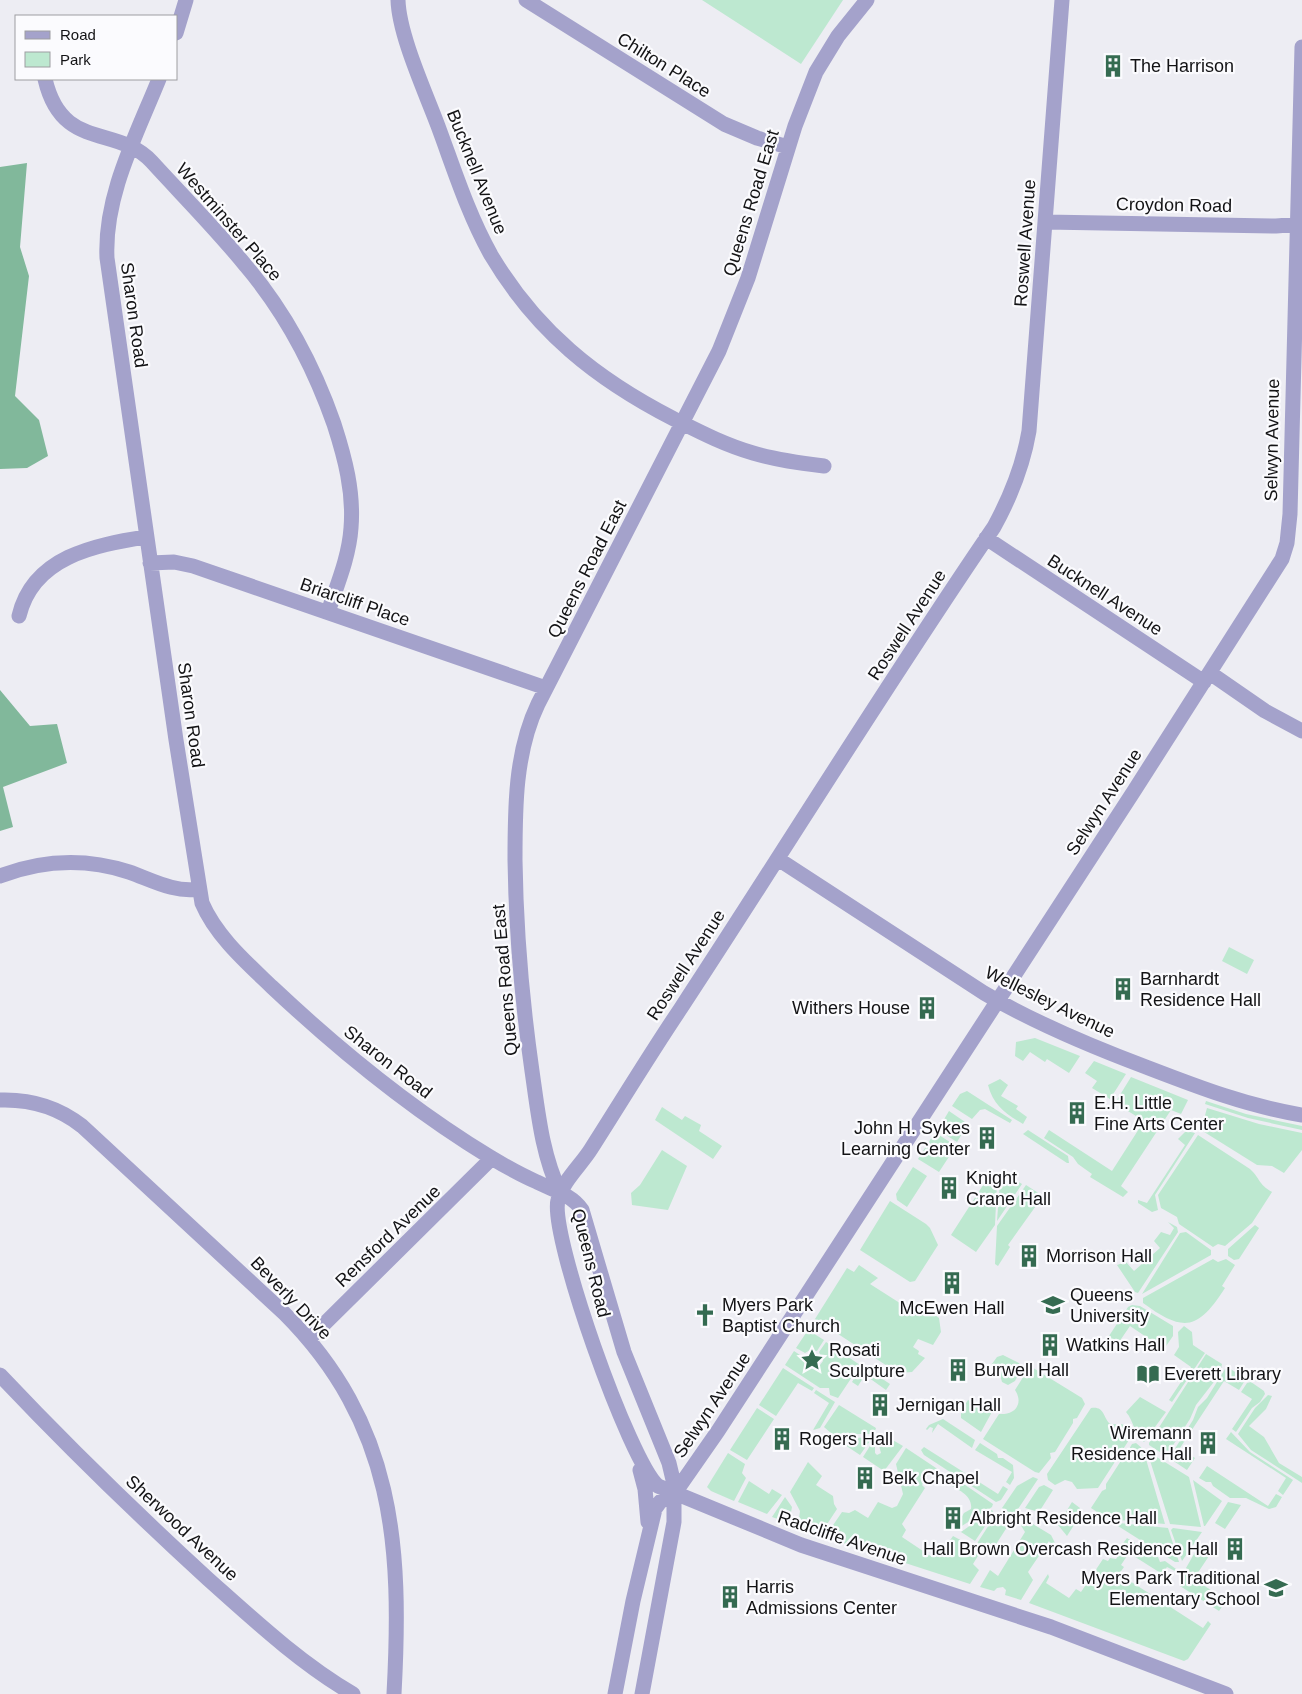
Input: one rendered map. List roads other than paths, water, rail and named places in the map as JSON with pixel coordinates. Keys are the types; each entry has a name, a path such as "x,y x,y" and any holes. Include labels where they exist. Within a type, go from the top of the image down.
{"street":[{"path":"178,26 186,0"},
{"name":"Bucknell Avenue","path":"398,0 405,34 466,202 479,232 499,267 530,311 568,351 625,392 683,423 724,443 750,452 824,466"},
{"name":"Chilton Place","path":"526,0 718,121 747,134 788,147"},
{"name":"Queens Road East","path":"560,1192 549,1167 538,1111 522,991 516,900 516,817 520,767 530,722 718,352 748,278 788,147 816,72 838,36 867,0"},
{"name":"Roswell Avenue","path":"560,1192 590,1150 986,538 1010,497 1028,440 1062,0"},
{"name":"Selwyn Avenue","path":"674,1492 718,1431 1295,543 1302,47"},
{"name":"Westminster Place","path":"44,80 56,106 74,125 94,136 132,147 147,156 248,267 282,316 320,386 342,450 349,479 352,509 347,554 328,612"},
{"name":"Sharon Road","path":"158,80 110,208 107,254 146,537 199,889 205,911 217,929 264,979 308,1022 370,1074 416,1108 492,1158 560,1192"},
{"name":"Croydon Road","path":"1046,222 1300,224"},
{"path":"19,616 24,598 30,587 54,566 92,547 146,537"},
{"name":"Bucknell Avenue","path":"986,538 1207,678 1302,731"},
{"name":"Briarcliff Place","path":"150,563 182,563 546,688"},
{"name":"Wellesley Avenue","path":"778,859 998,1001 1092,1047 1208,1092 1262,1108 1302,1116"},
{"path":"0,876 40,864 77,862 120,870 176,889 199,889"},
{"name":"Beverly Drive","path":"0,1100 24,1100 42,1105 65,1114 76,1122 284,1313 309,1339 332,1371 356,1411 370,1444 384,1486 393,1532 397,1576 394,1694"},
{"name":"Rensford Avenue","path":"309,1339 492,1158"},
{"name":"Queens Road","path":"642,1694 674,1522 674,1492 671,1470 619,1334 584,1215 577,1203 560,1192 557,1204 558,1220 573,1278 610,1392 635,1452 653,1482 674,1492"},
{"name":"Sherwood Avenue","path":"0,1375 78,1457 210,1580 295,1653 353,1694"},
{"path":"635,1452 646,1500 648,1536"},
{"path":"615,1694 648,1536 657,1506 674,1492"},
{"name":"Radcliffe Avenue","path":"674,1492 801,1545 1051,1626 1226,1694"}],"place":[{"name":"The Harrison","path":"1113,66"},
{"name":"Barnhardt Residence Hall","path":"1123,989"},
{"name":"Withers House","path":"927,1008"},
{"name":"E.H. Little Fine Arts Center","path":"1077,1113"},
{"name":"John H. Sykes Learning Center","path":"987,1138"},
{"name":"Knight Crane Hall","path":"949,1188"},
{"name":"Morrison Hall","path":"1029,1256"},
{"name":"McEwen Hall","path":"952,1283"},
{"name":"Queens University","path":"1053,1305"},
{"name":"Myers Park Baptist Church","path":"705,1315"},
{"name":"Watkins Hall","path":"1050,1345"},
{"name":"Rosati Sculpture","path":"812,1360"},
{"name":"Burwell Hall","path":"958,1370"},
{"name":"Everett Library","path":"1148,1374"},
{"name":"Jernigan Hall","path":"880,1405"},
{"name":"Rogers Hall","path":"782,1439"},
{"name":"Wiremann Residence Hall","path":"1208,1443"},
{"name":"Belk Chapel","path":"865,1478"},
{"name":"Albright Residence Hall","path":"953,1518"},
{"name":"Hall Brown Overcash Residence Hall","path":"1235,1549"},
{"name":"Myers Park Traditional Elementary School","path":"1276,1588"},
{"name":"Harris Admissions Center","path":"730,1597"}]}
